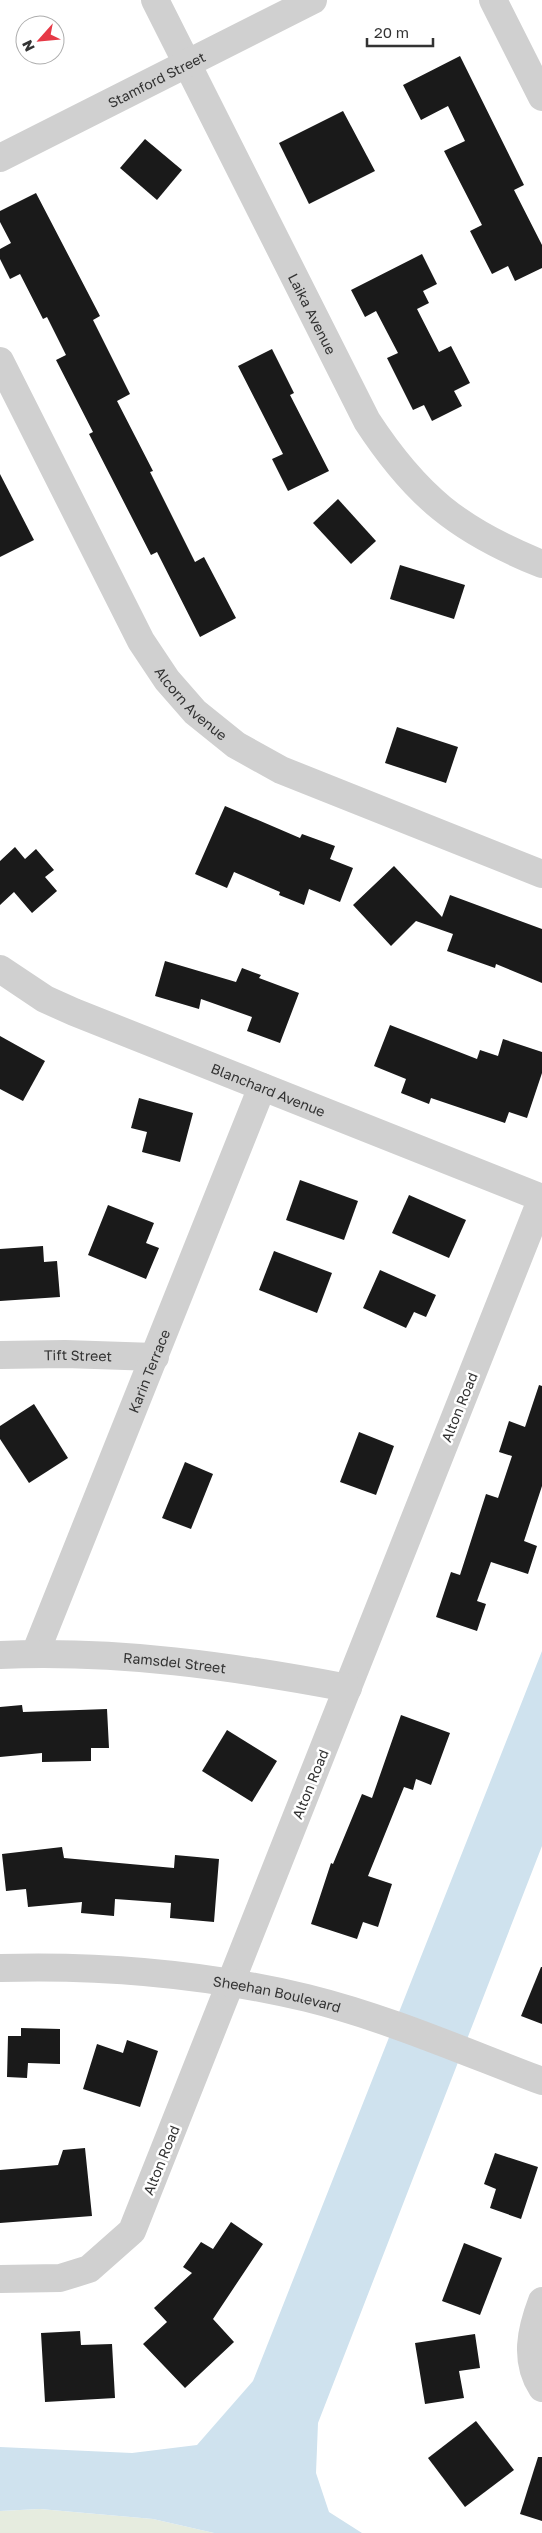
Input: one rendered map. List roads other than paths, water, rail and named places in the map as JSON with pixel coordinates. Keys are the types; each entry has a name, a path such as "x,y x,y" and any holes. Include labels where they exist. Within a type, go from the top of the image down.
{"street":[{"name":"Laika Avenue","path":"155,0 367,421 390,456 418,488 458,522 503,548 542,564"},
{"name":"Stamford Street","path":"0,158 313,0"},
{"path":"493,0 542,97"},
{"name":"Alcorn Avenue","path":"0,361 141,641 167,680 195,712 236,745 282,770 542,874"},
{"name":"Blanchard Avenue","path":"0,969 45,999 74,1012 542,1198"},
{"name":"Karin Terrace","path":"35,1654 262,1087"},
{"name":"Alton Road","path":"0,2280 60,2278 89,2269 132,2231 542,1198"},
{"name":"Tift Street","path":"0,1355 65,1354 155,1357"},
{"name":"Ramsdel Street","path":"0,1655 126,1656 201,1663 348,1688"},
{"name":"Sheehan Boulevard","path":"0,1968 56,1967 135,1970 231,1982 308,1998 388,2022 542,2081"},
{"path":"542,2301 532,2328 530,2358 542,2388"}],"water":[{"path":"542,1651 542,1846 318,2423 316,2473 329,2512 362,2533 214,2533 153,2519 40,2509 0,2511 0,2447 132,2453 197,2445 253,2381"}]}
